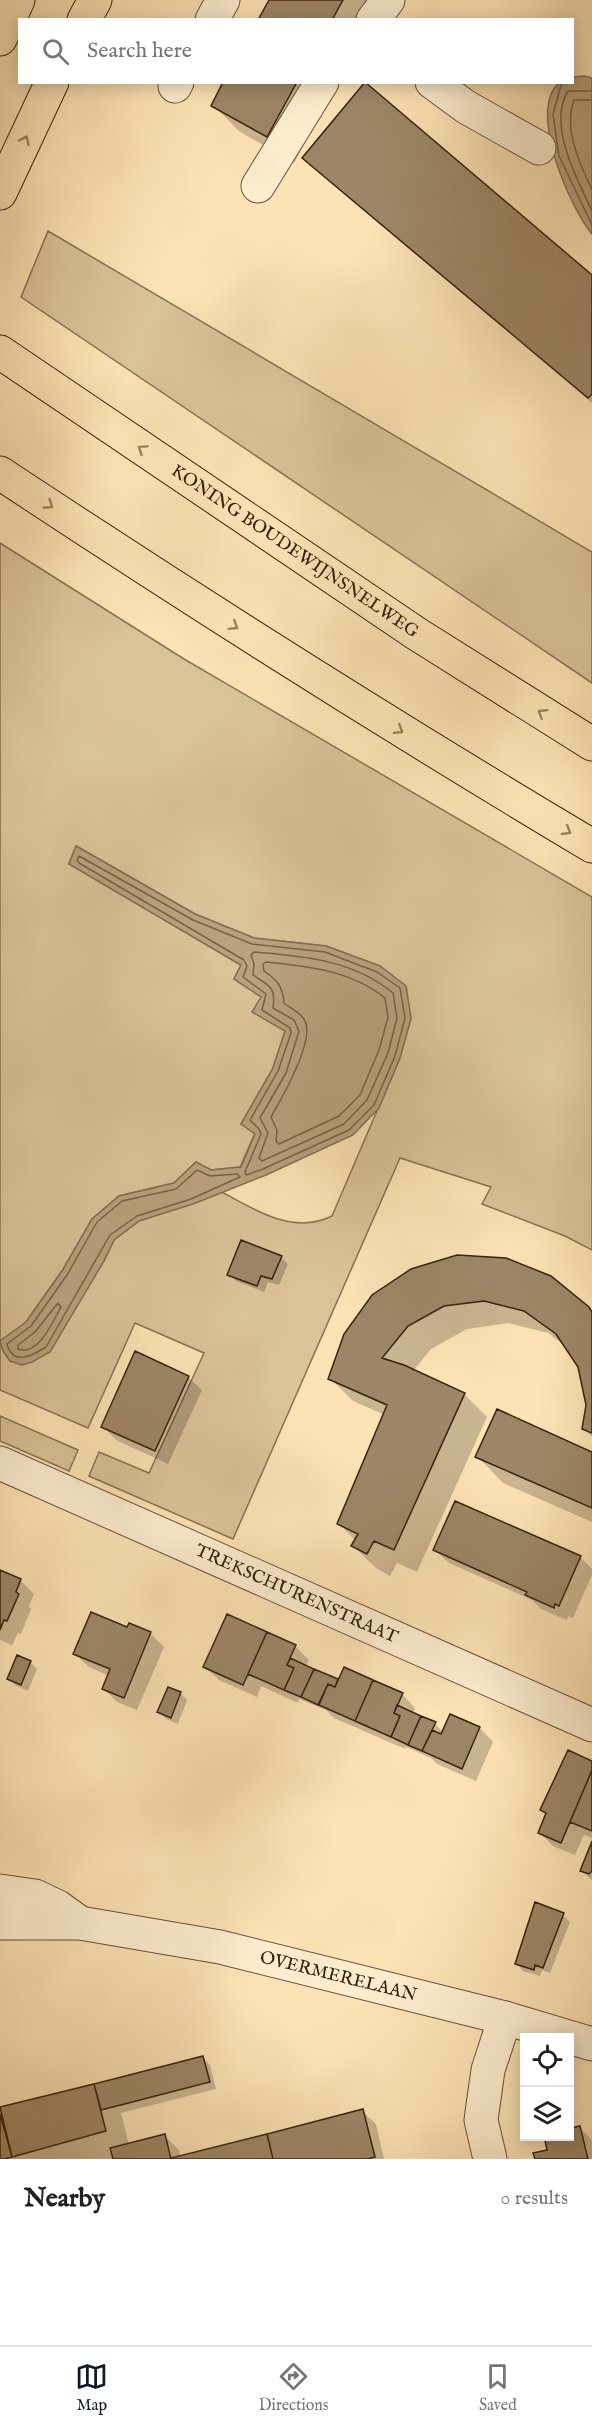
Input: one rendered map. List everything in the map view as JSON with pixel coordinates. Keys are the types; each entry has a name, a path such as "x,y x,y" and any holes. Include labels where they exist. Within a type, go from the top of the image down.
{"main road":[{"path":"0,39 18,0"},
{"path":"85,18 95,0"},
{"path":"0,193 51,84"},
{"name":"KONING BOUDEWIJNSNELWEG","path":"11,360 417,634 592,744"},
{"path":"0,473 185,595 421,744 592,846"}],"street":[{"path":"213,18 223,0"},
{"path":"374,18 388,0"},
{"path":"258,186 321,84"},
{"path":"435,84 466,106 539,148"},
{"name":"TREKSCHURENSTRAAT","path":"0,1463 592,1725"},
{"name":"OVERMERELAAN","path":"0,1891 35,1896 58,1907 80,1923"},
{"name":"OVERMERELAAN","path":"0,1923 80,1923 220,1947 505,2018 592,2044"},
{"path":"490,2159 481,2120 488,2070 505,2018"}],"shaded area":[{"path":"48,231 592,552 592,683 21,297"},
{"path":"0,543 184,659 592,897 592,1250 565,1236 482,1204 491,1187 400,1158 233,1539 89,1476 99,1452 149,1473 204,1353 135,1323 88,1428 0,1390","holes":["76,846 195,914 254,938 326,946 380,966 411,1018 400,1057 332,1216 304,1223 289,1222 262,1213 222,1192 139,1221 114,1240 104,1261 26,1322 62,1271 92,1219 119,1196 174,1183 196,1162 211,1170 240,1167 255,1133 241,1124 273,1068 285,1031 262,997 234,979 241,965 69,864"]},
{"path":"0,1416 78,1450 69,1471 0,1441"}],"water":[{"path":"574,77 592,78 592,234 563,182 550,136 548,114 550,96 558,84 574,84"},
{"path":"76,846 195,914 254,938 326,946 380,966 406,986 411,1018 400,1058 379,1108 353,1135 266,1175 193,1204 139,1221 114,1240 50,1352 22,1365 10,1361 0,1341 26,1322 62,1271 92,1219 119,1196 174,1183 196,1162 211,1170 241,1167 255,1134 241,1124 273,1068 285,1031 252,1012 261,997 234,979 241,965 69,864"}],"building":[{"path":"269,0 343,0 333,18 259,18"},
{"path":"222,84 296,84 267,137 211,106"},
{"path":"363,84 367,84 592,275 592,394 588,398 302,158"},
{"path":"241,1240 282,1256 272,1279 261,1276 257,1286 227,1275"},
{"path":"457,1255 506,1258 551,1276 589,1307 592,1312 592,1433 582,1429 586,1405 578,1367 556,1334 524,1311 484,1301 444,1306 408,1326 382,1358 404,1365 465,1393 394,1550 374,1541 367,1554 351,1546 358,1534 337,1524 387,1405 328,1379 344,1334 372,1295 411,1269"},
{"path":"135,1351 189,1376 155,1451 101,1427"},
{"path":"497,1409 592,1452 592,1508 475,1457"},
{"path":"455,1501 581,1556 559,1606 555,1604 554,1608 525,1595 527,1592 433,1550"},
{"path":"0,1570 21,1579 16,1592 19,1594 7,1621 4,1620 0,1630"},
{"path":"91,1612 127,1627 129,1623 151,1632 124,1698 102,1689 110,1669 73,1654"},
{"path":"227,1614 267,1632 243,1685 203,1667"},
{"path":"267,1632 296,1645 287,1665 294,1668 284,1690 248,1674"},
{"path":"17,1655 31,1661 21,1685 7,1679"},
{"path":"290,1658 314,1669 301,1697 284,1690 294,1668 287,1665"},
{"path":"344,1667 373,1680 355,1721 319,1705 328,1684 335,1687"},
{"path":"314,1669 338,1679 335,1687 328,1684 318,1705 301,1697"},
{"path":"373,1680 403,1693 394,1713 400,1716 391,1737 355,1721"},
{"path":"168,1687 181,1692 171,1718 157,1712"},
{"path":"397,1705 421,1716 408,1745 391,1737 400,1716 394,1713"},
{"path":"450,1714 480,1727 462,1769 422,1751 432,1730 441,1734"},
{"path":"421,1716 436,1722 422,1751 408,1745"},
{"path":"568,1750 592,1761 592,1770 561,1843 538,1833 546,1813 540,1810"},
{"path":"592,1770 592,1831 570,1822"},
{"path":"592,1841 592,1871 589,1874 580,1871"},
{"path":"535,1902 564,1913 543,1968 535,1965 534,1970 515,1964"},
{"path":"203,2056 210,2082 101,2110 94,2084"},
{"path":"94,2084 106,2131 12,2157 0,2107"},
{"path":"363,2109 375,2157 367,2159 273,2159 267,2134"},
{"path":"0,2114 12,2157 4,2159 0,2159"},
{"path":"580,2126 588,2159 535,2159 533,2153 547,2150 545,2141 574,2141 574,2127"},
{"path":"165,2134 171,2159 113,2159 110,2148"},
{"path":"267,2134 273,2159 171,2159 171,2158"}]}
